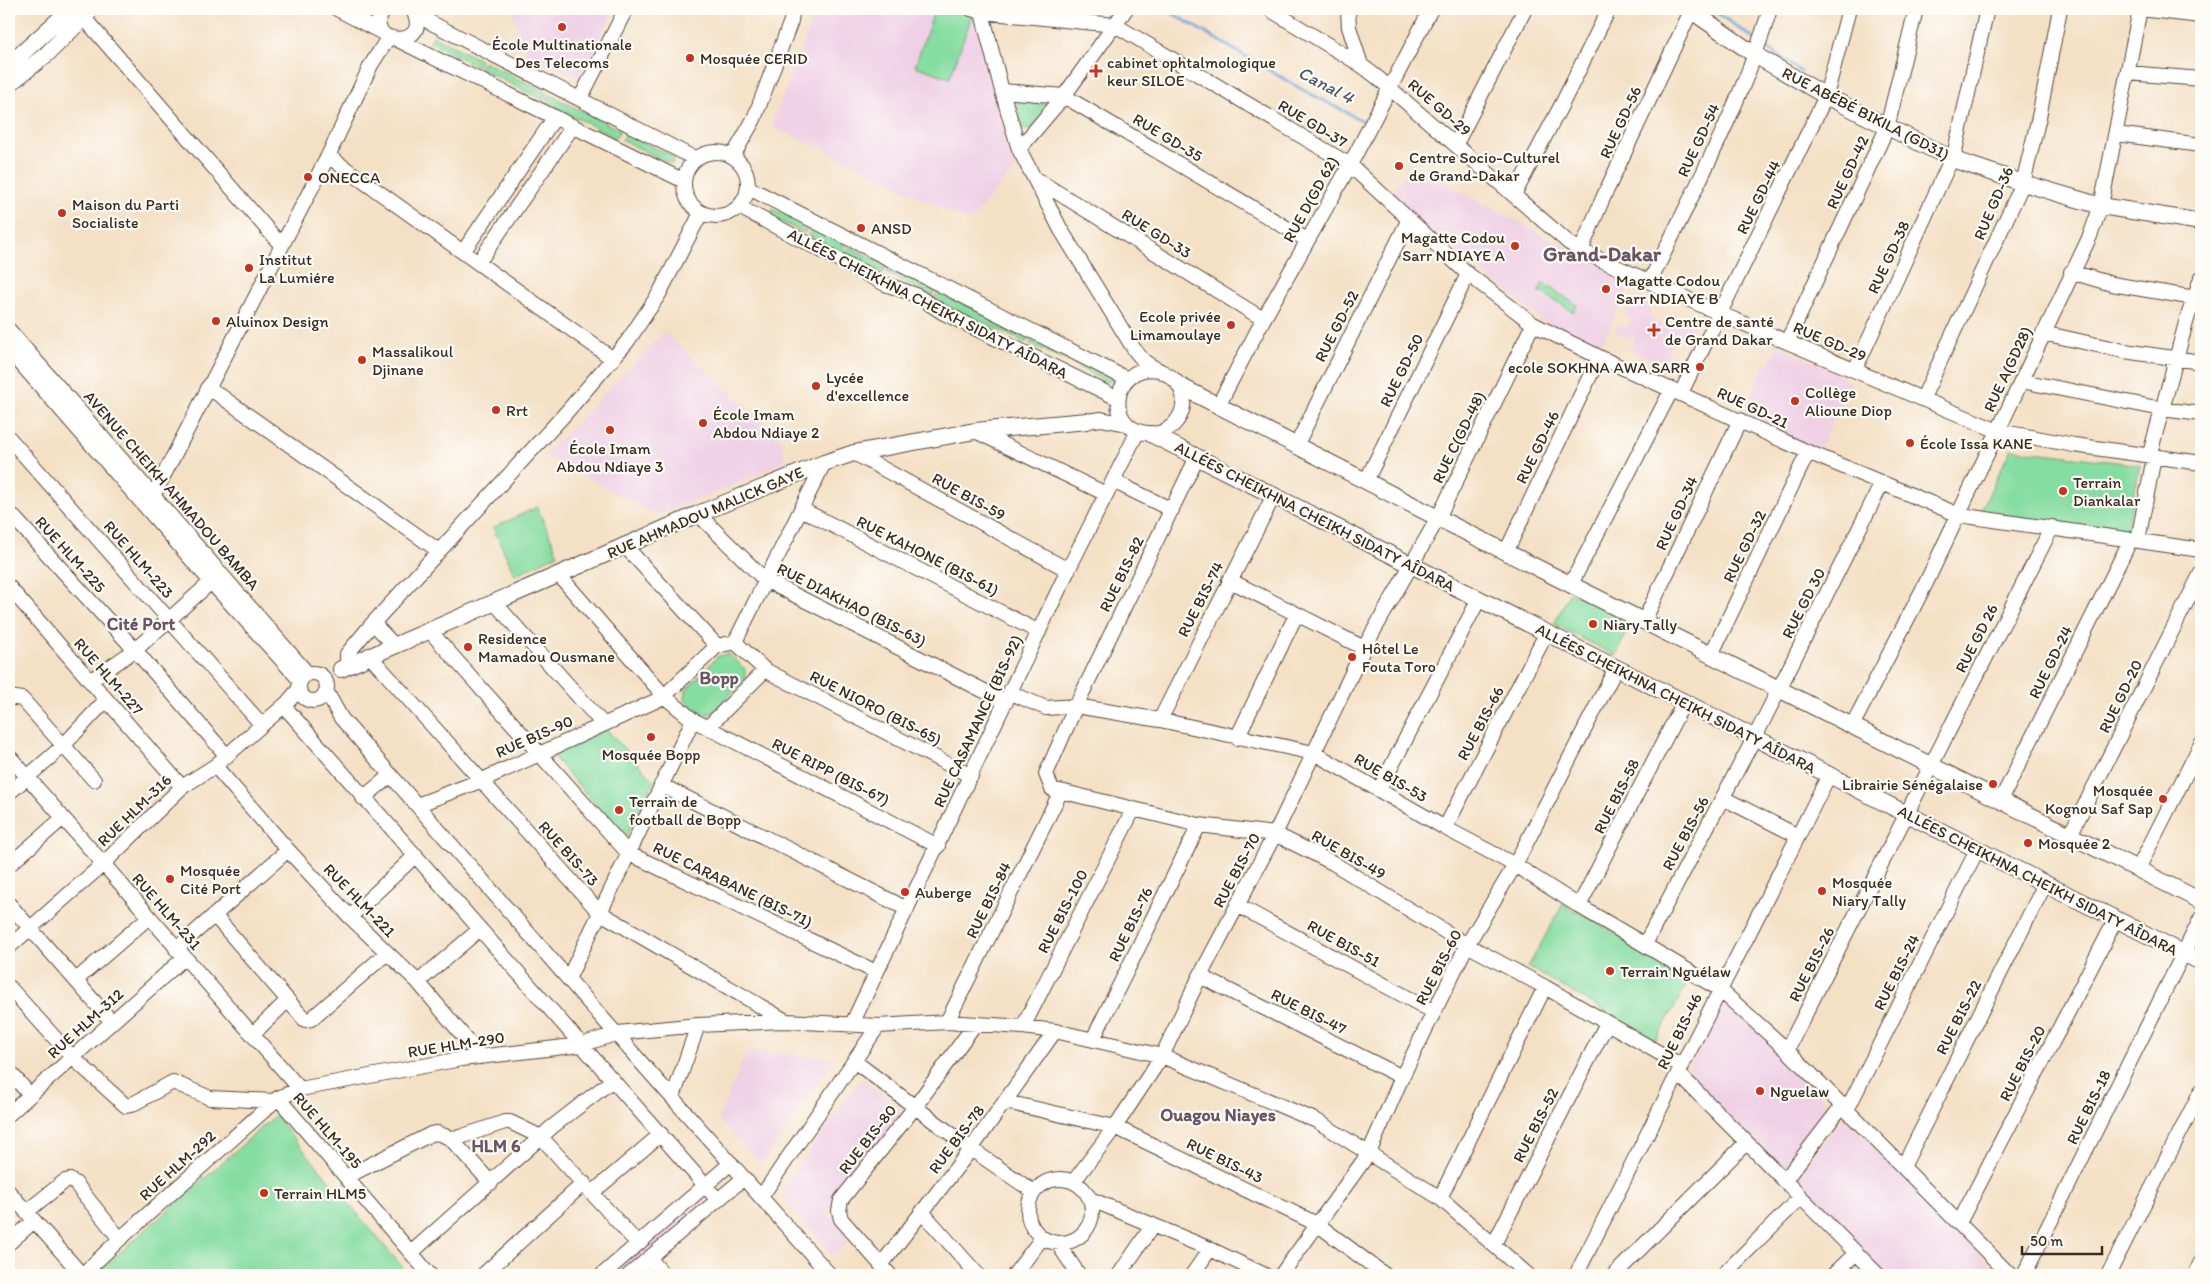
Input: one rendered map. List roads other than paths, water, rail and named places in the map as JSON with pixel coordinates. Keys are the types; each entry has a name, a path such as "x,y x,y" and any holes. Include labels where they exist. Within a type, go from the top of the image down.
{"main road":[{"name":"RUE ABÉBÉ BIKILA (GD31)","path":"1691,9 1755,55 1826,96 1952,159 2023,183 2102,206 2201,222"},
{"path":"9,65 82,12"},
{"path":"9,84 47,54 82,12"},
{"path":"1180,386 1366,481 1437,520 1571,584 1711,655 1778,692 1852,726 1929,769 2001,800 2201,901"},
{"name":"RUE AHMADOU MALICK GAYE","path":"344,667 624,545 824,463 854,453 975,431 1087,421"},
{"name":"ALLÉES CHEIKHNA CHEIKH SIDATY AÎDARA","path":"1139,430 1413,561 1479,599 1546,634 1684,702 1757,734 1829,775 1908,809 1977,850 2116,920 2186,949 2201,962"}],"street":[{"path":"337,9 390,37 684,181"},
{"path":"385,9 380,23 390,37"},
{"path":"580,99 626,9"},
{"path":"733,156 754,120 791,21 792,13 788,9"},
{"path":"1019,149 1064,96 1126,9"},
{"name":"RUE GD-29","path":"1269,9 1360,65 1390,87 1569,243 1581,250 1721,314 1998,430 2152,457 2201,463"},
{"path":"1348,9 1349,27 1360,65"},
{"name":"RUE D(GD 62)","path":"1218,406 1263,319 1350,165 1431,9"},
{"path":"1456,144 1525,9"},
{"path":"1514,195 1610,9"},
{"name":"RUE GD-56","path":"1581,250 1691,9"},
{"name":"RUE GD-54","path":"1650,282 1712,153 1755,55 1770,9"},
{"name":"RUE GD-44","path":"1571,584 1721,314 1826,96 1849,9"},
{"name":"RUE GD-42","path":"1787,342 1887,128 1916,9"},
{"name":"RUE GD-38","path":"1855,370 1952,159 1987,9"},
{"name":"RUE GD-36","path":"1923,398 2023,183 2039,116 2060,9"},
{"path":"2140,9 2201,16"},
{"name":"RUE A(GD28)","path":"1852,726 1926,584 2071,272 2090,236 2102,206 2140,9"},
{"path":"978,10 1019,149 1033,178 1061,230 1134,349 1144,360 1170,375 1180,386 1183,399 1180,416 1168,429 1139,430 1101,419 1087,421"},
{"name":"RUE GD-37","path":"978,10 1114,25 1350,165"},
{"path":"82,12 281,245"},
{"path":"390,37 410,36 417,24 414,12"},
{"path":"414,12 696,159"},
{"path":"153,496 328,156 371,65 390,37"},
{"path":"2128,73 2201,79"},
{"name":"RUE GD-35","path":"1002,91 1064,96 1307,240"},
{"path":"463,252 555,117"},
{"path":"478,263 573,126"},
{"path":"2116,134 2201,145"},
{"path":"721,152 733,156 741,163 746,172 749,188 745,200 739,207 725,215 717,216 701,213 688,200 684,181 690,165 696,159 708,153 721,152"},
{"path":"328,156 612,359"},
{"name":"RUE GD-21","path":"1350,165 1408,221 1468,274 1533,324 1600,357 1808,452 1959,516 2134,539 2201,550"},
{"name":"RUE GD-33","path":"1033,178 1263,319"},
{"name":"ALLÉES CHEIKHNA CHEIKH SIDATY AÎDARA","path":"749,188 1131,376"},
{"name":"ALLÉES CHEIKHNA CHEIKH SIDATY AÎDARA","path":"739,207 885,284 916,295 942,312 1118,400"},
{"path":"344,667 347,654 373,622 612,359 641,324 701,213"},
{"name":"RUE GD-52","path":"1296,446 1408,221"},
{"path":"2071,272 2112,284 2197,298"},
{"name":"RUE GD-50","path":"1366,481 1468,274"},
{"name":"RUE GD-24","path":"2001,800 2134,539 2162,409 2176,359 2197,298 2201,278"},
{"name":"RUE C(GD-48)","path":"1413,561 1437,520 1533,324"},
{"name":"AVENUE CHEIKH AHMADOU BAMBA","path":"9,330 153,496 305,683"},
{"path":"2043,333 2124,350 2201,362"},
{"path":"1087,421 1107,414 1118,400 1131,376 1134,349"},
{"name":"AVENUE CHEIKH AHMADOU BAMBA","path":"9,350 211,582 305,683"},
{"name":"RUE GD-46","path":"1506,552 1600,357"},
{"path":"1131,376 1148,369 1159,370"},
{"path":"2022,380 2162,409 2201,414"},
{"path":"208,387 439,551"},
{"path":"1118,400 1120,413 1139,430"},
{"name":"RUE GD-34","path":"1644,621 1740,420"},
{"name":"RUE CASAMANCE (BIS-92)","path":"851,1026 1068,570 1139,430"},
{"path":"975,431 1106,494"},
{"name":"RUE HLM-223","path":"9,438 262,725"},
{"name":"RUE GD-32","path":"1711,655 1808,452"},
{"name":"RUE BIS-59","path":"854,453 1068,570"},
{"name":"RUE BIS-82","path":"1076,706 1198,457"},
{"path":"558,574 665,697 717,646 735,642 764,580 824,463"},
{"path":"1113,481 1172,510"},
{"name":"RUE GD 30","path":"1757,734 1882,483"},
{"name":"RUE BIS-74","path":"1160,720 1229,580 1274,496"},
{"name":"RUE KAHONE (BIS-61)","path":"801,509 1039,632"},
{"name":"RUE HLM-225","path":"9,512 134,650 226,756"},
{"name":"RUE DIAKHAO (BIS-63)","path":"698,514 764,580 1008,698"},
{"name":"RUE GD 26","path":"1908,809 2052,528"},
{"path":"624,545 717,646"},
{"name":"RUE BIS-70","path":"1074,1181 1115,1127 1162,1056 1200,976 1275,834 1364,648 1413,561"},
{"name":"RUE GD-20","path":"2070,835 2201,573"},
{"path":"1229,580 1364,648"},
{"path":"90,682 134,650 211,582"},
{"name":"RUE HLM-227","path":"9,587 182,787"},
{"path":"1379,790 1479,599"},
{"path":"494,602 603,724"},
{"path":"1237,738 1296,615"},
{"path":"373,622 394,645"},
{"name":"RUE CARABANE (BIS-71)","path":"429,630 628,853 876,972"},
{"name":"RUE BIS-66","path":"1445,828 1546,634"},
{"name":"RUE NIORO (BIS-65)","path":"735,642 765,670 971,776"},
{"name":"RUE BIS-73","path":"370,655 599,912 786,1021"},
{"name":"RUE AHMADOU MALICK GAYE","path":"305,683 344,667"},
{"name":"RUE AHMADOU MALICK GAYE","path":"323,693 344,667"},
{"name":"RUE BIS-60","path":"1280,1275 1369,1153 1402,1077 1434,1012 1468,946 1515,864 1616,668"},
{"path":"708,727 765,670"},
{"path":"323,693 309,701 305,683 324,679 323,693 341,718 830,1275"},
{"name":"RUE HLM-316","path":"9,947 102,865 182,787 226,756 286,704 305,683"},
{"path":"9,696 22,699 94,780"},
{"name":"RUE RIPP (BIS-67)","path":"665,697 693,720 938,846"},
{"name":"RUE BIS-90","path":"417,805 480,780 665,697"},
{"name":"RUE BIS-53","path":"1008,698 1046,708 1076,706 1160,720 1314,753 1445,828 1515,864 1579,906 1720,989 1787,1050 2010,1275"},
{"path":"9,793 63,746 106,700"},
{"name":"RUE BIS-58","path":"1579,906 1684,702"},
{"path":"286,704 363,798 416,855 717,1199"},
{"path":"1060,793 1052,789 1046,774 1076,706"},
{"path":"569,977 693,720"},
{"name":"RUE BIS-56","path":"1645,944 1757,734"},
{"path":"2138,869 2201,744"},
{"name":"RUE HLM-231","path":"9,756 180,954 254,1034 300,1088"},
{"name":"RUE HLM-221","path":"214,766 288,850 350,916 418,982 481,1057"},
{"path":"363,798 391,775"},
{"name":"RUE BIS-46","path":"1576,1275 1829,775"},
{"path":"660,785 907,909"},
{"name":"RUE BIS-49","path":"1060,793 1199,825 1275,834 1332,863 1468,946 1608,1023 1680,1070 1746,1143 1878,1275"},
{"name":"RUE BIS-84","path":"947,1022 1060,793"},
{"path":"1723,798 1798,836"},
{"name":"RUE BIS-26","path":"1787,1050 1908,809"},
{"name":"RUE BIS-100","path":"1023,1027 1133,810"},
{"path":"9,865 63,818"},
{"name":"RUE BIS-76","path":"1093,1039 1199,825"},
{"name":"RUE HLM-312","path":"9,1114 112,1022 215,916 288,850"},
{"name":"RUE BIS-24","path":"1784,1180 1844,1108 1977,850"},
{"path":"350,916 416,855"},
{"name":"RUE BIS-22","path":"1903,1166 2045,884"},
{"path":"9,904 112,1022"},
{"name":"RUE BIS-51","path":"1237,905 1434,1012"},
{"path":"215,916 301,1018 308,1020 387,953"},
{"path":"76,980 149,917"},
{"name":"RUE BIS-18","path":"2024,1275 2201,918"},
{"name":"RUE BIS-20","path":"1959,1223 2116,920"},
{"path":"418,982 480,929"},
{"name":"RUE BIS-47","path":"1200,976 1402,1077"},
{"path":"9,987 72,1057 126,1106 173,1082 210,1098 277,1099"},
{"path":"1440,1198 1545,987"},
{"path":"254,1034 287,1001"},
{"name":"RUE HLM-290","path":"300,1088 481,1057 581,1044 618,1033 698,1025 786,1021 878,1026 947,1022 1055,1031 1162,1056 1318,1121 1440,1198 1528,1275"},
{"name":"RUE BIS-52","path":"1494,1244 1608,1023"},
{"name":"RUE BIS-80","path":"885,1270 841,1219 839,1211 842,1200 915,1107 976,1024"},
{"path":"673,1097 698,1025"},
{"path":"761,1197 878,1026"},
{"name":"RUE BIS-78","path":"885,1270 922,1212 972,1149 1055,1031"},
{"path":"854,1061 972,1149 1034,1192"},
{"path":"9,1071 30,1095"},
{"path":"411,1253 541,1137 612,1080"},
{"name":"RUE HLM-292","path":"82,1275 277,1099 300,1088"},
{"path":"2108,1275 2201,1090"},
{"name":"RUE HLM-195","path":"277,1099 430,1275"},
{"name":"RUE BIS-43","path":"1006,1102 1115,1127 1316,1224 1384,1275"},
{"path":"450,1138 473,1133 500,1123 510,1122 541,1137 638,1244"},
{"path":"346,1177 431,1134 442,1134 450,1138 491,1183"},
{"path":"483,1275 588,1188 661,1134"},
{"path":"1614,1275 1746,1143"},
{"path":"602,1275 731,1163"},
{"path":"629,1275 744,1178"},
{"path":"9,1243 30,1216 65,1182 70,1180 75,1183 120,1239"},
{"path":"1090,1198 1092,1215 1086,1230 1074,1240 1058,1244 1042,1238 1036,1233 1028,1217 1030,1200 1034,1192 1046,1182 1054,1180 1074,1181 1090,1198 1265,1275"},
{"path":"9,1192 82,1275"},
{"path":"1723,1275 1801,1197"},
{"path":"922,1212 978,1275"},
{"path":"1119,1275 1153,1225"},
{"path":"1014,1275 1042,1238"},
{"path":"1058,1244 1079,1275"},
{"path":"1192,1275 1210,1250"},
{"path":"1833,1275 1856,1253"},
{"path":"649,1258 664,1275"},
{"path":"2195,1275 2201,1262"}],"waterway":[{"name":"Canal 4","path":"1165,9 1303,90 1367,123"},
{"path":"1711,9 1756,40"},
{"path":"1763,45 1801,72"}],"place":[{"name":"École Multinationale Des Telecoms","path":"562,27"},
{"name":"Mosquée CERID","path":"690,58"},
{"name":"cabinet ophtalmologique keur SILOE","path":"1096,71"},
{"name":"Centre Socio-Culturel de Grand-Dakar","path":"1399,166"},
{"name":"ONECCA","path":"308,177"},
{"name":"Maison du Parti Socialiste","path":"62,213"},
{"name":"ANSD","path":"861,228"},
{"name":"Magatte Codou Sarr NDIAYE A","path":"1515,246"},
{"name":"Institut La Lumiére","path":"249,268"},
{"name":"Magatte Codou Sarr NDIAYE B","path":"1606,289"},
{"name":"Aluinox Design","path":"216,321"},
{"name":"Ecole privée Limamoulaye","path":"1231,325"},
{"name":"Centre de santé de Grand Dakar","path":"1654,330"},
{"name":"Massalikoul Djinane","path":"362,360"},
{"name":"ecole SOKHNA AWA SARR","path":"1700,367"},
{"name":"Lycée d'excellence","path":"816,386"},
{"name":"Collège Alioune Diop","path":"1795,401"},
{"name":"Rrt","path":"496,410"},
{"name":"École Imam Abdou Ndiaye 2","path":"703,423"},
{"name":"École Imam Abdou Ndiaye 3","path":"610,430"},
{"name":"École Issa KANE","path":"1910,443"},
{"name":"Terrain Diankalar","path":"2063,491"},
{"name":"Niary Tally","path":"1593,624"},
{"name":"Residence Mamadou Ousmane","path":"468,647"},
{"name":"Hôtel Le Fouta Toro","path":"1352,657"},
{"name":"Mosquée Bopp","path":"651,737"},
{"name":"Librairie Sénégalaise","path":"1993,784"},
{"name":"Mosquée Kognou Saf Sap","path":"2163,799"},
{"name":"Terrain de football de Bopp","path":"619,810"},
{"name":"Mosquée 2","path":"2028,843"},
{"name":"Mosquée Cité Port","path":"170,879"},
{"name":"Mosquée Niary Tally","path":"1822,891"},
{"name":"Auberge","path":"905,892"},
{"name":"Terrain Nguélaw","path":"1610,971"},
{"name":"Nguelaw","path":"1760,1091"},
{"name":"Terrain HLM5","path":"264,1193"}],"district":[{"name":"Grand-Dakar","path":"1602,254"},
{"name":"Cité Port","path":"141,624"},
{"name":"Bopp","path":"719,678"},
{"name":"Ouagou Niayes","path":"1218,1115"},
{"name":"HLM 6","path":"496,1146"}]}
